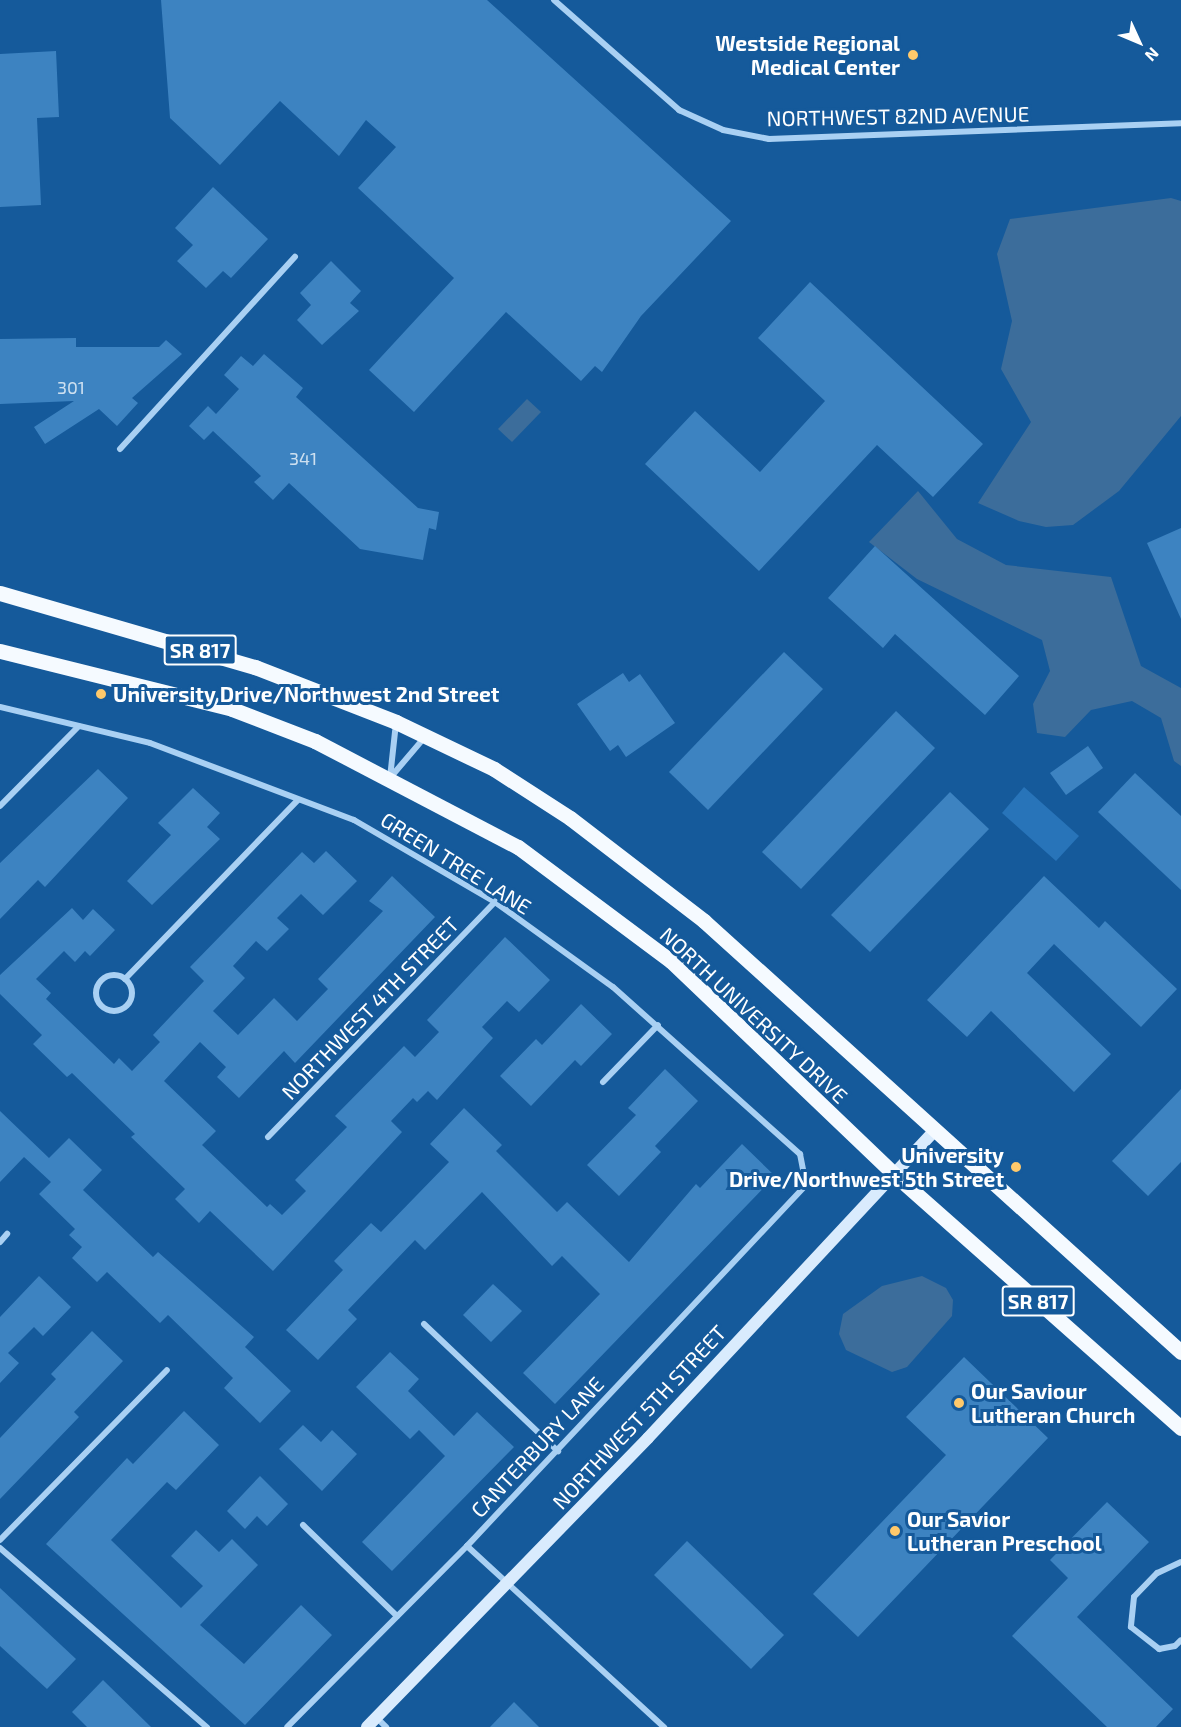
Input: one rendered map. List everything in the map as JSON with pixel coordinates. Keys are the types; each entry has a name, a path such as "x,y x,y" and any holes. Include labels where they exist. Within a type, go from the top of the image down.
{"main road":[{"name":"NORTH UNIVERSITY DRIVE","path":"0,592 255,667 396,722 494,769 570,818 695,914 1181,1352"},
{"name":"NORTH UNIVERSITY DRIVE","path":"0,651 232,709 315,741 518,847 670,961 895,1175 1181,1428"}],"street":[{"name":"NORTHWEST 82ND AVENUE","path":"554,0 678,110 723,130 769,139 1181,123"},
{"path":"120,449 296,257"},
{"name":"GREEN TREE LANE","path":"0,706 150,743 354,820 495,902 658,1025 800,1154 806,1185"},
{"path":"389,778 396,722"},
{"path":"0,806 79,726"},
{"path":"389,778 426,736"},
{"path":"125,979 298,800"},
{"name":"NORTHWEST 4TH STREET","path":"268,1137 495,902"},
{"path":"112,975 125,979 132,991 128,1004 116,1011 103,1007 96,996 100,982 112,975"},
{"path":"603,1082 658,1025"},
{"name":"NORTHWEST 5TH STREET","path":"367,1727 508,1582 936,1130"},
{"name":"CANTERBURY LANE","path":"287,1727 558,1451 806,1185"},
{"path":"0,1242 7,1234"},
{"path":"424,1324 558,1451"},
{"path":"0,1540 167,1370"},
{"path":"303,1525 397,1616"},
{"path":"467,1546 664,1727"},
{"path":"0,1548 207,1727"},
{"path":"1181,1562 1157,1573 1134,1597 1131,1627 1159,1649 1175,1646 1181,1640"},
{"path":"376,1717 386,1727"}],"shaded area":[{"path":"1171,198 1181,201 1181,416 1119,491 1073,525 1046,527 1019,521 978,503 1031,422 1001,369 1012,321 997,254 1010,219"},
{"path":"527,399 541,412 512,442 498,429"},
{"path":"918,491 957,539 1006,565 1111,577 1141,666 1181,688 1181,766 1174,761 1161,718 1132,701 1091,710 1065,737 1037,733 1033,704 1050,671 1042,640 917,579 869,542"},
{"path":"1024,787 1079,836 1056,861 1002,813"},
{"path":"922,1276 946,1288 953,1300 952,1316 907,1367 892,1372 846,1350 839,1334 843,1314 882,1286"}],"building":[{"path":"161,0 487,0 731,221 641,316 602,372 595,366 581,381 506,312 414,412 369,370 454,278 358,188 396,147 366,120 339,156 280,101 220,165 170,118"},
{"path":"56,51 59,117 37,118 41,205 0,207 0,54"},
{"path":"213,187 268,239 231,278 223,271 206,288 177,261 193,245 175,228"},
{"path":"331,261 361,291 350,303 359,311 322,345 297,320 311,305 300,293"},
{"path":"810,282 983,444 933,497 877,445 759,571 645,464 695,411 760,472 825,401 758,338"},
{"path":"76,338 76,347 159,347 166,340 182,354 132,398 138,403 117,426 99,409 45,444 34,427 74,401 0,404 0,339"},
{"path":"264,354 303,388 296,397 418,508 439,512 436,530 429,528 423,560 360,549 289,483 273,500 254,482 261,476 213,431 204,440 189,426 208,406 216,414 239,389 224,375 241,356 253,366"},
{"path":"1181,528 1181,619 1147,543"},
{"path":"875,546 1019,676 985,715 895,634 883,648 828,598"},
{"path":"784,652 823,689 708,810 669,772"},
{"path":"623,673 629,682 640,674 675,723 626,757 618,745 610,751 577,704"},
{"path":"896,711 935,748 801,889 762,852"},
{"path":"1088,746 1103,768 1066,795 1050,773"},
{"path":"98,769 128,798 45,887 38,880 0,919 0,863"},
{"path":"1135,773 1181,816 1181,890 1098,812"},
{"path":"193,788 220,813 207,827 220,839 152,905 127,881 171,835 158,823"},
{"path":"950,792 989,829 870,952 831,915"},
{"path":"326,851 357,881 323,915 301,894 277,918 289,929 267,951 256,941 233,966 245,978 213,1011 238,1035 274,998 297,1021 328,989 318,979 383,911 369,901 392,876 435,917 295,1063 284,1051 239,1098 217,1077 226,1067 200,1042 164,1081 216,1131 202,1145 267,1207 270,1204 282,1215 306,1191 295,1180 347,1127 335,1116 404,1046 415,1057 439,1032 427,1020 505,937 550,980 519,1012 507,1001 482,1027 493,1038 437,1100 428,1091 417,1102 413,1098 391,1121 402,1132 273,1271 210,1211 199,1223 175,1199 185,1189 131,1137 135,1134 72,1073 67,1077 33,1044 42,1035 0,994 0,975 72,908 83,920 93,909 115,930 90,956 85,951 75,962 64,951 36,979 51,993 46,999 114,1064 119,1058 132,1071 160,1042 153,1035 204,981 190,967 302,852 314,863"},
{"path":"1044,876 1099,928 1105,921 1177,989 1141,1027 1054,944 1027,973 1111,1054 1074,1092 991,1011 967,1037 927,1000"},
{"path":"581,1004 612,1034 581,1066 575,1060 531,1106 500,1076 536,1039 542,1045"},
{"path":"665,1069 698,1101 655,1146 661,1152 619,1196 587,1165 636,1115 628,1108"},
{"path":"1181,1089 1181,1162 1148,1196 1112,1161"},
{"path":"464,1108 502,1145 496,1151 557,1212 567,1202 629,1262 696,1184 700,1188 742,1144 775,1176 555,1404 523,1373 600,1294 562,1256 552,1266 482,1192 425,1250 415,1240 348,1310 357,1319 318,1360 286,1330 343,1270 334,1261 371,1223 381,1232 449,1162 430,1144"},
{"path":"0,1111 49,1158 69,1138 102,1170 83,1190 153,1257 158,1252 254,1337 245,1347 291,1391 260,1423 224,1388 233,1378 168,1315 160,1323 107,1272 97,1282 72,1258 82,1247 69,1235 75,1229 39,1194 51,1182 24,1157 0,1182"},
{"path":"39,1276 71,1307 43,1336 34,1327 8,1353 19,1363 0,1383 0,1317"},
{"path":"493,1284 522,1311 491,1342 463,1315"},
{"path":"92,1331 123,1361 74,1412 79,1417 0,1499 0,1438 56,1379 51,1374"},
{"path":"390,1352 419,1379 408,1391 454,1436 477,1412 514,1447 392,1571 362,1542 445,1456 419,1430 410,1439 356,1387"},
{"path":"964,1357 1048,1438 858,1637 813,1594 946,1455 906,1417"},
{"path":"184,1411 219,1445 176,1490 167,1482 111,1540 181,1608 203,1586 171,1556 196,1530 219,1552 232,1539 258,1565 200,1625 244,1664 301,1605 332,1635 245,1725 46,1544 127,1458 133,1464"},
{"path":"303,1425 321,1442 332,1430 357,1454 322,1491 279,1449"},
{"path":"260,1476 288,1504 267,1526 257,1516 245,1529 227,1511"},
{"path":"1107,1502 1149,1542 1077,1617 1173,1709 1156,1727 1107,1727 1012,1636 1068,1578 1050,1560"},
{"path":"687,1541 784,1635 751,1669 654,1575"},
{"path":"0,1588 76,1659 47,1689 0,1646"},
{"path":"103,1680 151,1727 87,1727 72,1712"},
{"path":"514,1702 539,1727 490,1727"}],"place":[{"name":"Westside Regional Medical Center","path":"913,55"},
{"name":"University Drive/Northwest 2nd Street","path":"101,694"},
{"name":"University Drive/Northwest 5th Street","path":"1016,1167"},
{"name":"Our Saviour Lutheran Church","path":"959,1403"},
{"name":"Our Savior Lutheran Preschool","path":"895,1531"}]}
